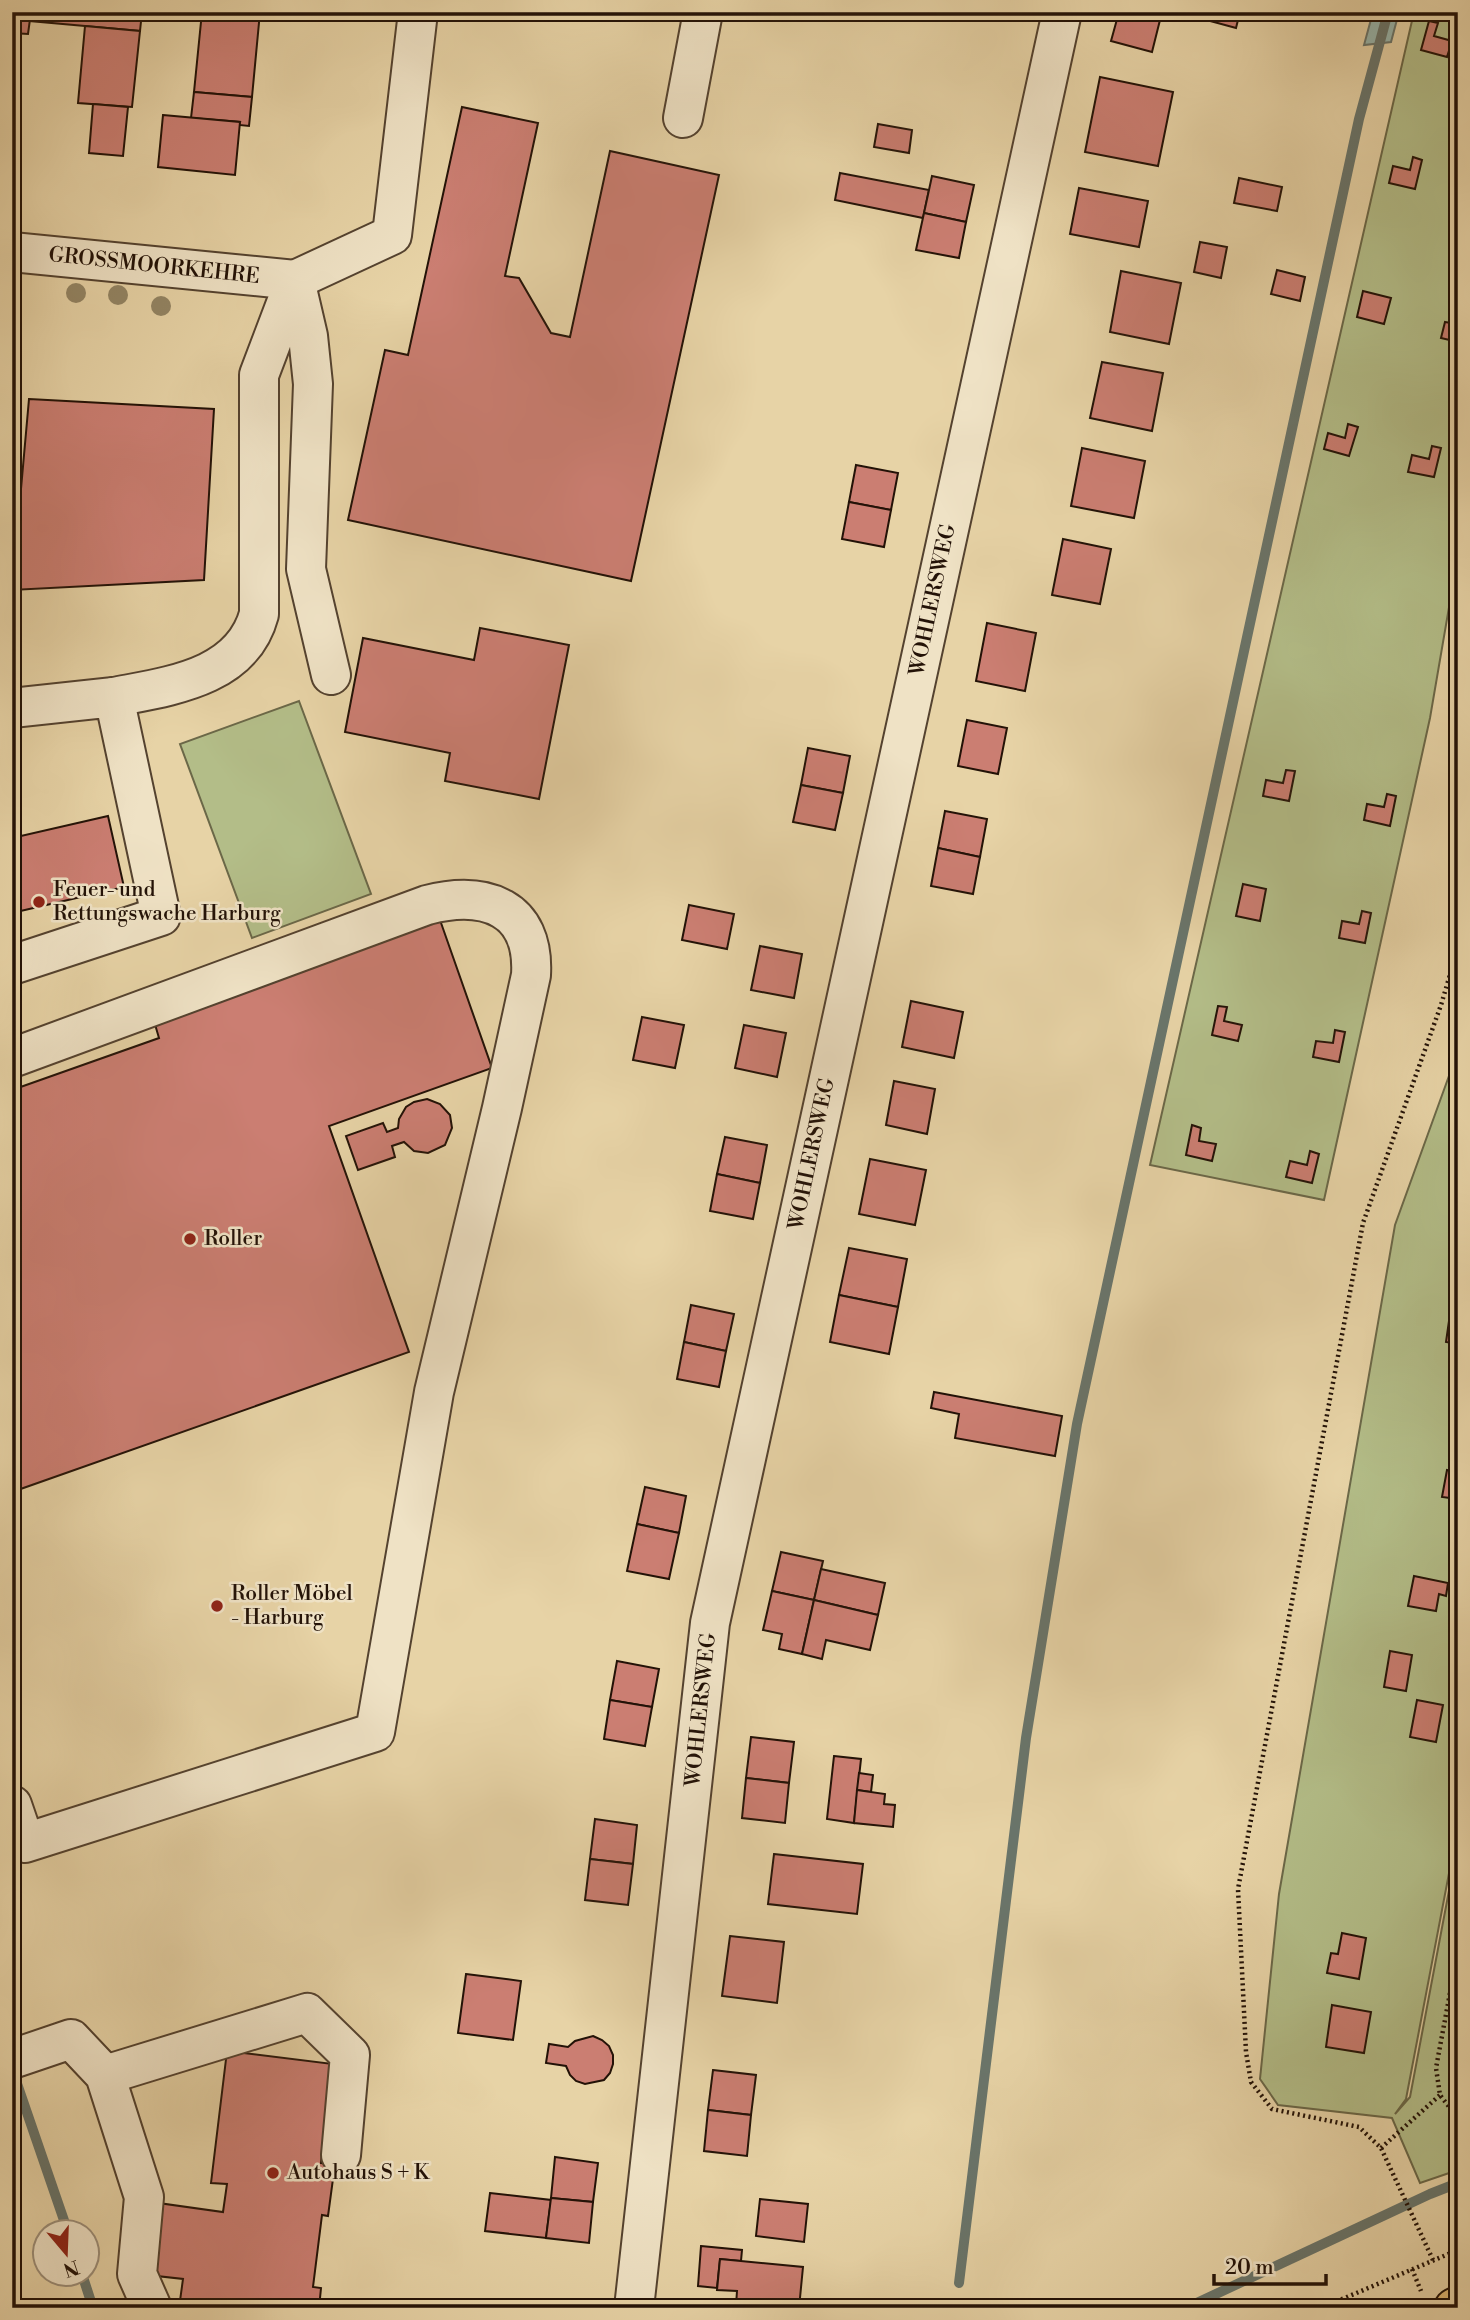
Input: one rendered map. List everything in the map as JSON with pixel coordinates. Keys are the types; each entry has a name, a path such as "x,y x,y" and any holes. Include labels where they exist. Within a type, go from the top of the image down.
{"street":[{"path":"12,708 114,697 174,685 211,672 236,653 254,632 259,614 259,375 295,280 392,235 418,12"},
{"path":"683,118 703,12"},
{"name":"WOHLERSWEG","path":"634,2308 710,1623 1062,12"},
{"name":"GROSSMOORKEHRE","path":"12,252 295,280"},
{"path":"295,280 308,337 313,384 306,569 331,675"},
{"path":"12,965 161,916 114,697"},
{"path":"12,1058 427,905 449,900 469,900 509,912 520,923 529,941 531,975 499,1122 434,1392 375,1732 25,1843 12,1805"},
{"path":"105,2075 307,2013 350,2055 341,2155"},
{"path":"12,2059 71,2039 105,2075 144,2197 136,2274 152,2308"}],"path":[{"path":"1433,2260 1381,2148 1359,2127 1272,2109 1251,2082 1246,2052 1238,1889 1363,1223 1441,1006 1458,948"},
{"path":"1458,1950 1436,2068 1440,2095 1453,2112 1458,2113"},
{"path":"1381,2148 1440,2095"},
{"path":"1321,2308 1458,2250"}],"green space":[{"path":"1414,12 1458,12 1458,555 1430,718 1324,1200 1150,1165"},
{"path":"299,701 371,894 252,938 180,744"},
{"path":"1458,1051 1458,1826 1406,2099 1395,2114 1410,2097 1458,1843 1458,2170 1420,2183 1392,2118 1278,2105 1260,2079 1279,1894 1395,1225"}],"water":[{"path":"1373,12 1399,12 1391,42 1364,45"}],"building":[{"path":"12,12 31,12 28,34 12,33"},
{"path":"31,12 142,12 140,31 30,21"},
{"path":"202,12 260,12 252,97 194,92"},
{"path":"1119,12 1162,12 1152,52 1111,41"},
{"path":"1177,12 1240,12 1236,28"},
{"path":"1429,21 1438,23 1434,36 1452,41 1447,57 1421,50"},
{"path":"85,26 140,31 132,107 78,103"},
{"path":"1100,77 1173,92 1158,166 1085,152"},
{"path":"194,92 252,97 249,126 239,125 240,122 191,118"},
{"path":"93,104 128,107 123,156 89,153"},
{"path":"462,107 538,123 505,276 519,278 551,333 570,337 610,151 719,175 631,581 348,520 385,350 408,355"},
{"path":"163,115 240,122 235,175 158,167"},
{"path":"878,124 912,130 909,153 874,147"},
{"path":"1413,157 1422,160 1415,189 1389,183 1393,166 1410,170"},
{"path":"840,173 929,190 923,218 835,200"},
{"path":"932,176 974,185 966,222 924,213"},
{"path":"1239,178 1282,187 1277,211 1234,203"},
{"path":"1079,188 1148,201 1139,247 1070,234"},
{"path":"924,213 966,222 959,258 916,250"},
{"path":"1200,242 1227,247 1221,278 1194,272"},
{"path":"1277,270 1305,277 1300,301 1271,294"},
{"path":"1121,271 1181,283 1169,344 1110,332"},
{"path":"1363,291 1391,298 1384,324 1357,317"},
{"path":"1445,322 1458,324 1458,342 1441,338"},
{"path":"1102,362 1163,373 1152,431 1090,418"},
{"path":"29,399 214,409 204,580 12,590"},
{"path":"1348,424 1358,427 1349,456 1324,449 1328,433 1345,438"},
{"path":"1432,446 1441,448 1434,477 1408,472 1412,455 1429,459"},
{"path":"1082,448 1145,461 1134,518 1071,506"},
{"path":"856,465 898,473 891,510 849,502"},
{"path":"849,502 891,510 884,547 842,539"},
{"path":"1063,539 1111,549 1100,604 1052,595"},
{"path":"987,623 1036,633 1025,691 976,681"},
{"path":"480,628 569,645 539,799 445,781 450,753 345,732 363,638 474,660"},
{"path":"967,720 1007,728 998,774 958,766"},
{"path":"808,748 850,756 843,793 801,785"},
{"path":"1286,770 1295,771 1289,801 1263,796 1266,780 1283,783"},
{"path":"801,785 843,793 835,830 793,822"},
{"path":"1387,794 1396,796 1390,826 1364,820 1367,804 1384,807"},
{"path":"945,811 987,819 980,857 938,848"},
{"path":"108,816 124,887 12,913 12,838"},
{"path":"938,848 980,857 973,894 931,886"},
{"path":"1243,884 1266,889 1260,921 1236,916"},
{"path":"689,905 734,914 727,949 682,940"},
{"path":"1362,911 1371,913 1365,943 1339,938 1342,921 1359,924"},
{"name":"Roller","path":"440,920 492,1068 329,1126 409,1352 12,1492 12,1090 159,1038 154,1021"},
{"path":"760,946 802,954 794,998 751,990"},
{"path":"911,1001 963,1012 954,1058 902,1047"},
{"path":"1218,1006 1227,1007 1224,1021 1242,1025 1238,1041 1212,1035"},
{"path":"642,1017 684,1025 675,1068 633,1060"},
{"path":"744,1025 786,1033 777,1077 735,1068"},
{"path":"1335,1030 1345,1032 1339,1062 1313,1057 1316,1041 1333,1043"},
{"path":"894,1081 935,1089 927,1134 886,1125"},
{"path":"427,1099 440,1104 450,1115 452,1128 445,1145 428,1153 414,1151 404,1142 392,1146 395,1157 358,1170 346,1136 383,1123 387,1132 398,1128 399,1119 406,1107"},
{"path":"1192,1125 1201,1128 1199,1141 1216,1144 1212,1161 1186,1155"},
{"path":"725,1137 767,1145 760,1183 717,1174"},
{"path":"1310,1151 1319,1154 1312,1183 1286,1177 1290,1161 1307,1165"},
{"path":"870,1159 926,1170 915,1225 859,1214"},
{"path":"717,1174 760,1183 753,1219 710,1211"},
{"path":"849,1248 907,1259 898,1307 839,1295"},
{"path":"839,1295 898,1307 889,1354 830,1342"},
{"path":"691,1305 734,1314 726,1351 684,1342"},
{"path":"1450,1314 1458,1316 1458,1344 1446,1342"},
{"path":"684,1342 726,1351 719,1387 677,1379"},
{"path":"934,1392 1062,1416 1055,1456 955,1438 959,1414 931,1408"},
{"path":"1447,1470 1458,1472 1458,1499 1442,1497"},
{"path":"645,1487 686,1496 679,1533 637,1524"},
{"path":"637,1524 679,1533 669,1579 627,1571"},
{"path":"781,1552 823,1561 814,1600 772,1591"},
{"path":"821,1569 885,1583 878,1615 814,1600"},
{"path":"1414,1576 1448,1583 1446,1596 1439,1594 1436,1611 1408,1606"},
{"path":"772,1591 814,1600 802,1654 779,1649 782,1634 763,1630"},
{"path":"814,1600 878,1615 870,1650 826,1640 822,1659 802,1654"},
{"path":"1390,1651 1412,1655 1406,1691 1384,1687"},
{"path":"617,1661 659,1669 652,1707 610,1700"},
{"path":"610,1700 652,1707 645,1746 604,1739"},
{"path":"1417,1700 1443,1705 1436,1742 1410,1737"},
{"path":"751,1737 794,1742 789,1783 746,1778"},
{"path":"834,1756 861,1759 854,1823 827,1819"},
{"path":"859,1773 873,1775 871,1792 857,1790"},
{"path":"746,1778 789,1783 785,1823 742,1818"},
{"path":"857,1790 885,1794 884,1804 895,1805 893,1827 854,1823"},
{"path":"595,1819 637,1825 633,1864 590,1859"},
{"path":"774,1854 863,1864 857,1914 768,1904"},
{"path":"590,1859 633,1864 628,1905 585,1900"},
{"path":"1342,1933 1366,1938 1359,1979 1327,1973 1331,1953 1338,1954"},
{"path":"730,1936 784,1942 777,2003 722,1996"},
{"path":"466,1974 521,1981 513,2040 458,2033"},
{"path":"1332,2005 1371,2012 1364,2053 1326,2047"},
{"path":"593,2036 609,2046 613,2055 610,2073 604,2080 585,2084 576,2081 566,2066 546,2063 549,2044 568,2047 575,2041"},
{"name":"Autohaus S + K","path":"227,2051 333,2064 321,2163 335,2164 328,2216 322,2215 313,2287 321,2288 319,2308 179,2308 183,2279 148,2275 158,2203 223,2212 227,2184 211,2183"},
{"path":"713,2070 756,2075 751,2115 708,2110"},
{"path":"708,2110 751,2115 747,2156 704,2151"},
{"path":"555,2157 598,2163 593,2202 551,2198"},
{"path":"490,2193 551,2200 546,2238 485,2231"},
{"path":"551,2198 593,2202 589,2243 546,2238"},
{"path":"760,2199 808,2204 804,2242 756,2236"},
{"path":"701,2246 742,2250 741,2261 720,2259 717,2288 698,2286"},
{"path":"720,2259 803,2267 799,2308 736,2306 737,2291 717,2290"}],"waterway":[{"path":"959,2283 1026,1738 1077,1424 1359,119 1388,12"},
{"path":"12,2069 63,2218"},
{"path":"1186,2308 1458,2183"},
{"path":"87,2288 93,2308"}],"place":[{"name":"Feuer- und Rettungswache Harburg","path":"39,902"},
{"name":"Roller","path":"190,1239"},
{"name":"Roller Möbel - Harburg","path":"217,1606"},
{"name":"Autohaus S + K","path":"273,2173"}]}
